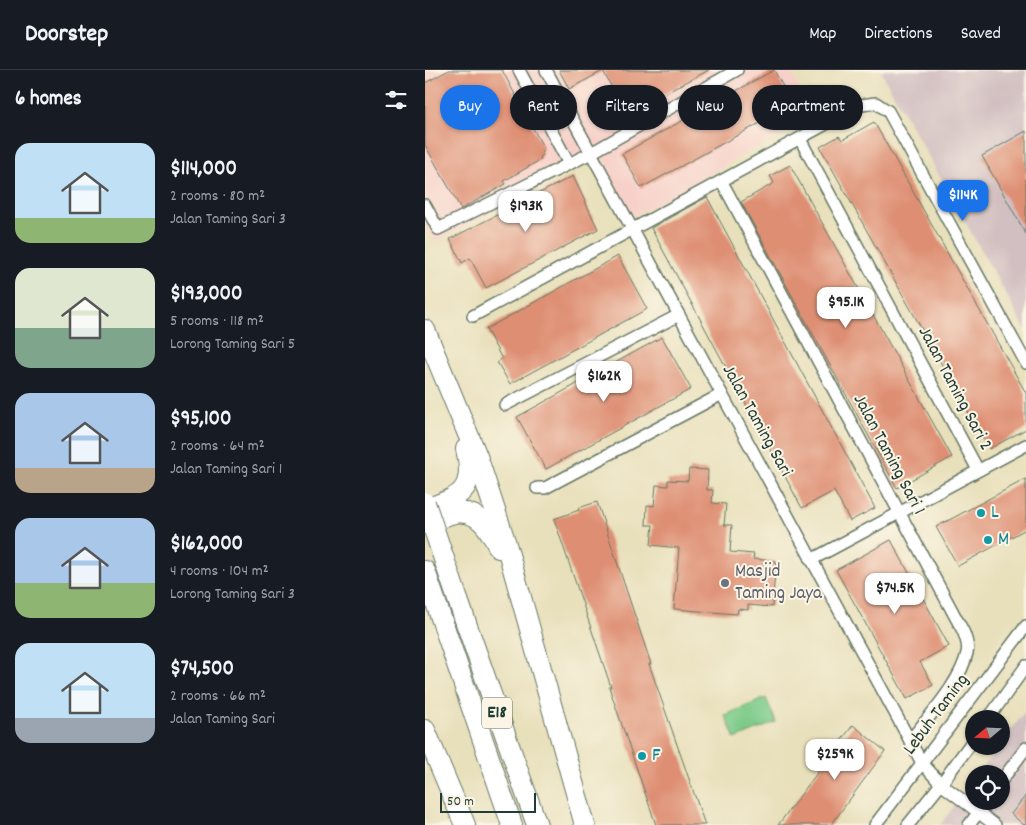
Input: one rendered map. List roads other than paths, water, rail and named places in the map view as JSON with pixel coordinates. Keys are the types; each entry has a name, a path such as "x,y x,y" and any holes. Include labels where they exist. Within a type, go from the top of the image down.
{"highway":[{"path":"425,330 483,474 506,544 585,825"},
{"path":"425,510 451,501 465,489 470,472 451,392"},
{"name":"E18","path":"425,503 537,825"},
{"path":"425,524 455,513 474,516 487,526 515,580"},
{"name":"E18","path":"425,571 512,825"},
{"path":"425,730 465,825"}],"street":[{"path":"519,70 569,164"},
{"name":"Jalan Taming Sari","path":"546,70 922,763 941,784 995,825"},
{"path":"425,205 438,230 569,164 737,70"},
{"path":"473,316 861,105 876,103 887,111 1026,363"},
{"name":"Jalan Taming Sari 2","path":"800,139 978,470"},
{"name":"Jalan Taming Sari 1","path":"722,182 967,641 967,653 958,677 910,741"},
{"path":"505,405 679,315"},
{"path":"537,488 545,488 722,394"},
{"path":"811,560 1026,445"},
{"name":"Lebuh Taming","path":"875,825 1026,626"},
{"path":"994,710 1026,666"},
{"path":"1010,769 1026,748"},
{"path":"908,825 965,751"},
{"path":"969,825 979,812"}],"place":[{"name":"L","path":"981,513"},
{"name":"M","path":"988,540"},
{"name":"Masjid Taming Jaya","path":"725,583"},
{"name":"F","path":"642,756"}]}
